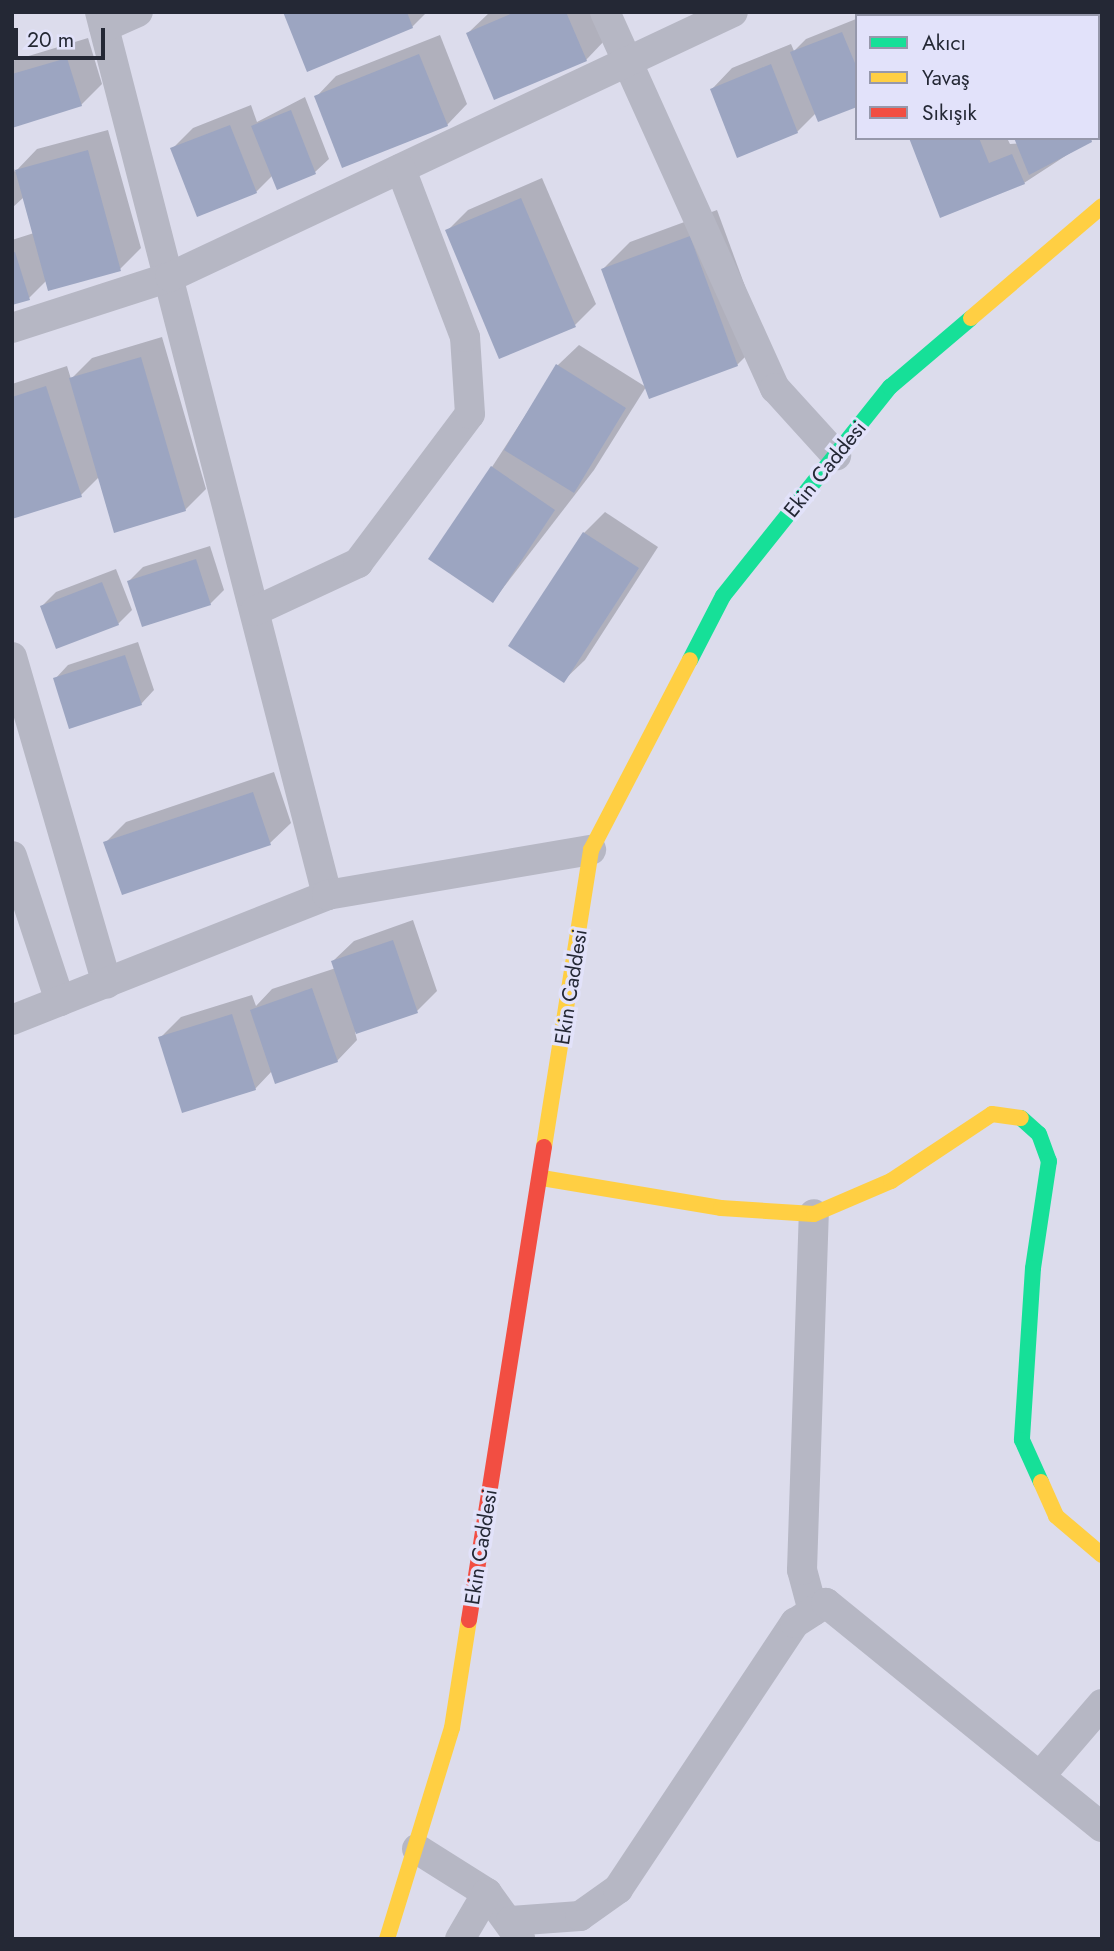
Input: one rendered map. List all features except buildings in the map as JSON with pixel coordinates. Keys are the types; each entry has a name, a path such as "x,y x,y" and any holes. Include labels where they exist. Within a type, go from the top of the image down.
{"street":[{"path":"138,12 102,20 327,895"},
{"path":"605,12 775,388 836,455"},
{"path":"12,328 170,277 733,12"},
{"path":"255,611 358,563 470,414 464,337 401,169"},
{"name":"Ekin Caddesi","path":"387,1939 417,1849 452,1728 542,1178 591,850 723,596 890,387 1102,206"},
{"path":"12,657 107,983"},
{"path":"12,1020 327,895 591,850"},
{"path":"12,856 60,1001"},
{"path":"542,1178 721,1208 814,1214 891,1181 992,1114 1024,1118 1039,1134 1049,1161 1032,1268 1022,1440 1056,1516 1102,1555"},
{"path":"813,1611 802,1570 814,1214"},
{"path":"417,1849 487,1893 515,1930 580,1916 618,1889 795,1623 826,1603 1102,1827"},
{"path":"1040,1776 1102,1704"},
{"path":"460,1939 487,1893"}],"traffic: fast":[{"path":"690,660 723,596 890,387 971,318"},
{"path":"1021,1118 1039,1134 1049,1161 1033,1268 1022,1440 1041,1482"}],"traffic: slow":[{"path":"971,318 1102,206"},
{"path":"544,1147 591,850 690,660"},
{"path":"542,1178 721,1208 814,1214 891,1181 992,1114 1021,1118"},
{"path":"1041,1482 1056,1516 1102,1555"},
{"path":"387,1939 452,1728 469,1620"}],"traffic: jam":[{"path":"469,1620 544,1147"}]}
